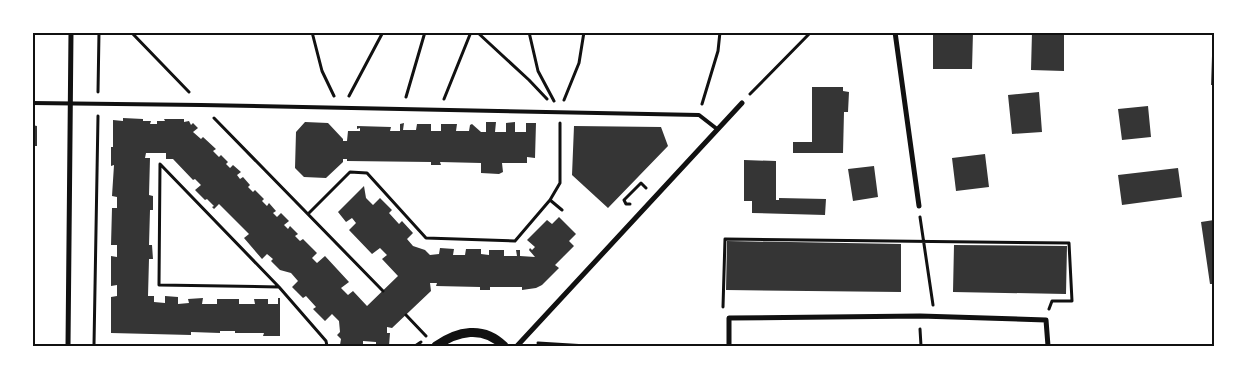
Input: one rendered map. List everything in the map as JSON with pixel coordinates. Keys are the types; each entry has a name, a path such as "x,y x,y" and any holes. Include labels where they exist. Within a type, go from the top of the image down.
{"street":[{"path":"68,346 71,32"},
{"path":"895,32 919,206"},
{"path":"517,346 742,103"},
{"path":"729,346 730,318 933,316 1046,320 1048,346"},
{"path":"436,346 450,336 466,332 483,334 504,346"}],"lane":[{"path":"32,103 699,115 717,129"}],"path":[{"path":"94,345 99,32"},
{"path":"131,32 383,291"},
{"path":"312,32 322,71 341,108"},
{"path":"341,108 384,32"},
{"path":"403,110 425,32"},
{"path":"439,110 471,32"},
{"path":"477,32 529,80 560,112"},
{"path":"529,32 538,71 560,112"},
{"path":"308,214 350,172 367,173 426,238 515,241 550,200 560,183 560,112 579,63 584,32"},
{"path":"699,115 718,51 720,32"},
{"path":"742,103 811,32"},
{"path":"279,287 159,285 160,164 279,287 326,341 327,346"},
{"path":"636,198 628,205 624,202 640,183 646,188 641,193"},
{"path":"550,200 562,210"},
{"path":"919,206 932,294 933,316"},
{"path":"723,310 725,239 1069,243 1072,301 1052,301 1046,320"},
{"path":"406,315 427,337"},
{"path":"537,343 587,346"}],"building":[{"path":"933,32 973,32 972,69 933,69"},
{"path":"1032,32 1064,32 1064,71 1031,70"},
{"path":"1212,56 1214,56 1214,85 1211,85"},
{"path":"812,87 843,87 843,91 849,92 848,112 844,112 843,153 793,153 793,142 812,142"},
{"path":"1039,92 1042,132 1012,134 1008,95"},
{"path":"1148,106 1151,137 1122,140 1118,109"},
{"path":"123,118 143,119 143,121 151,121 150,124 157,124 157,121 165,121 164,119 184,119 184,122 189,121 191,125 193,123 198,128 193,132 201,139 203,137 216,149 213,151 219,157 221,155 228,162 226,164 230,168 233,165 241,172 237,175 240,179 243,177 250,185 248,187 253,192 255,190 264,199 262,201 267,206 269,203 276,211 273,213 277,217 281,213 289,221 284,225 288,229 290,226 298,234 295,236 300,241 303,239 317,253 312,258 317,263 325,256 349,282 341,288 348,295 353,291 367,306 398,276 382,259 387,255 380,248 372,254 349,230 356,223 352,218 346,222 338,212 364,186 366,198 373,205 380,198 392,210 389,213 399,224 402,221 413,233 407,239 413,246 425,250 430,255 439,254 440,248 454,249 453,255 465,255 466,249 481,249 481,254 489,255 489,250 504,250 504,256 517,256 516,250 520,250 520,256 535,257 529,250 535,247 527,240 547,220 552,224 559,217 576,234 569,241 574,246 555,265 559,268 542,285 536,288 522,290 522,287 490,287 490,290 480,290 480,287 436,286 437,283 430,283 431,291 392,328 387,327 387,333 390,333 389,346 376,346 376,342 363,341 363,346 340,345 341,339 337,335 340,332 339,321 332,314 325,321 313,309 316,307 306,296 303,298 292,287 298,281 291,273 280,270 271,261 273,259 267,254 262,259 244,238 249,234 219,204 214,209 212,207 214,206 207,199 205,200 195,190 201,185 195,179 193,180 173,159 166,159 166,153 146,153 145,158 150,158 149,195 153,196 153,210 150,210 149,245 152,245 153,259 149,259 148,296 154,296 154,302 165,303 165,296 178,297 178,304 189,303 188,299 203,298 202,304 217,304 217,299 239,299 239,304 255,304 254,299 268,299 268,304 278,304 278,298 280,298 280,336 263,336 264,333 235,333 235,331 220,331 220,333 191,332 191,335 111,333 111,297 117,296 117,285 111,286 111,256 117,257 117,245 111,245 112,208 117,208 117,197 112,196 114,165 111,166 111,147 113,147 113,120 123,121"},
{"path":"305,122 328,123 343,141 347,141 348,131 360,131 360,128 357,129 357,126 391,127 390,131 400,131 400,124 404,123 403,130 416,130 417,124 431,124 431,131 441,131 441,124 457,124 456,131 469,131 472,124 481,132 486,132 486,122 496,122 495,132 506,132 506,123 515,122 515,132 526,132 526,123 536,123 535,158 527,157 527,163 502,163 503,172 499,174 481,173 481,163 440,162 441,165 431,165 431,162 347,161 347,159 343,159 343,162 326,178 304,177 295,168 296,132"},
{"path":"32,125 37,126 37,146 32,146"},
{"path":"574,126 661,127 668,146 608,208 572,175"},
{"path":"985,154 989,187 956,191 952,158"},
{"path":"744,160 776,161 776,200 779,200 779,198 826,199 825,215 752,213 752,201 744,201"},
{"path":"874,166 878,197 853,201 848,169"},
{"path":"1178,168 1182,197 1122,205 1118,175"},
{"path":"1214,220 1214,284 1210,284 1201,222"},
{"path":"727,241 901,244 901,292 726,290"},
{"path":"954,245 1067,246 1066,294 953,292"}]}
